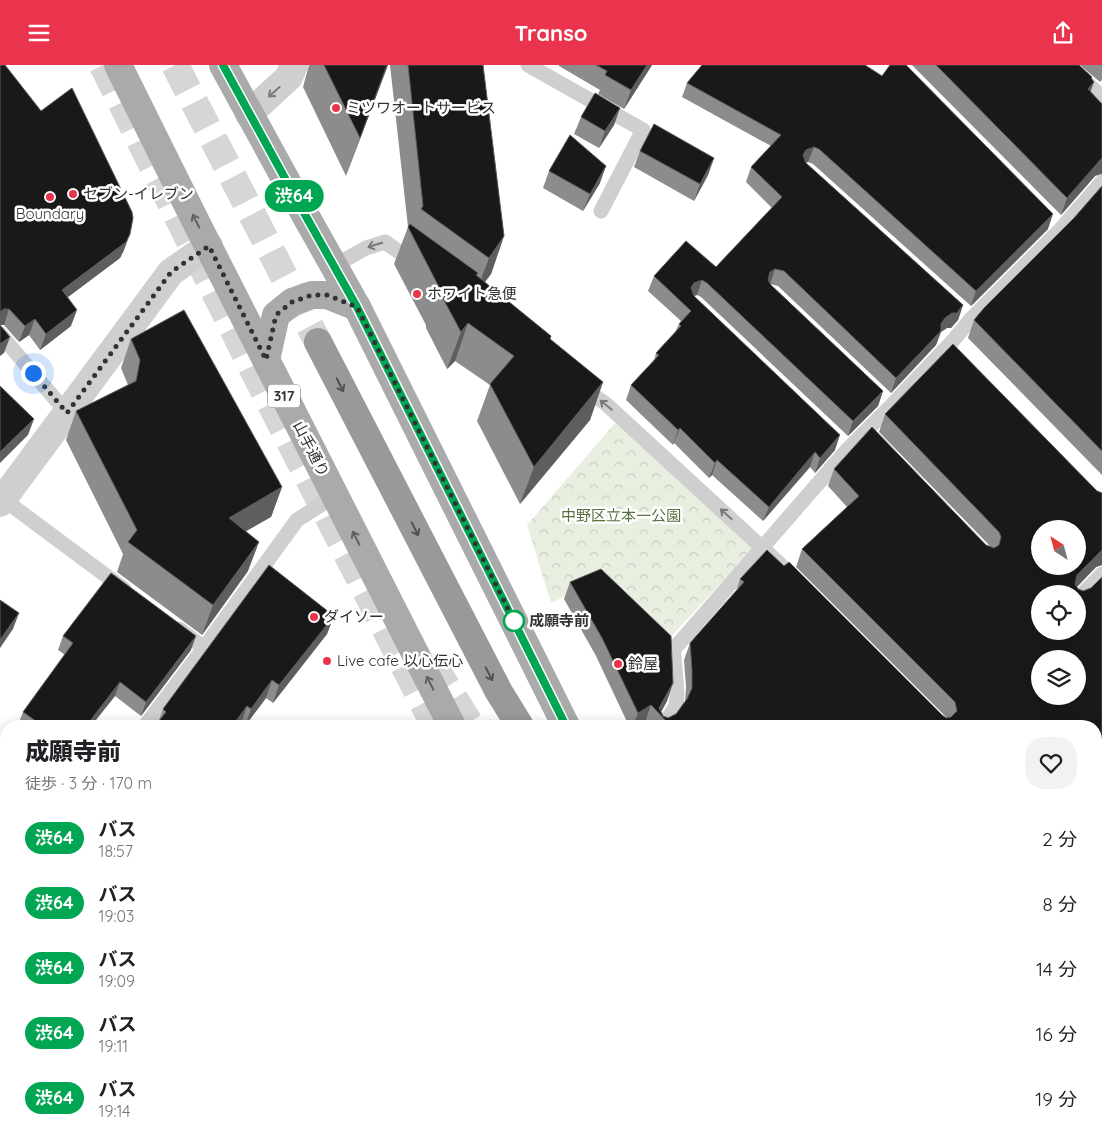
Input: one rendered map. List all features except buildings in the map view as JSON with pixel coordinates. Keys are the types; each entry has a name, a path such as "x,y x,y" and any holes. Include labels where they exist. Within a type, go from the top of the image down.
{"highway":[{"path":"318,342 499,693 516,720"}],"main road":[{"name":"山手通り","path":"118,65 449,720"},
{"path":"223,65 357,307 563,720"},
{"path":"266,360 276,315 292,302 312,295 327,295 357,307"}],"street":[{"path":"249,114 289,77 294,65"},
{"path":"2,501 171,272 209,246"},
{"path":"951,343 972,364"}],"lane":[{"path":"528,65 643,131 601,211"},
{"path":"1067,65 1102,97"},
{"path":"666,720 676,705 674,649 762,546 844,445 866,431 891,406 951,343 967,316 1102,182"},
{"path":"334,266 366,248 385,242 424,270"},
{"path":"0,334 67,413"},
{"path":"574,381 606,404 762,546 790,574"},
{"path":"877,393 891,406"},
{"path":"866,431 879,445"},
{"path":"150,720 297,520 335,496"},
{"path":"2,501 135,597"},
{"path":"1086,591 1102,574"},
{"path":"166,619 204,648"}],"green space":[{"name":"中野区立本一公園","path":"616,422 755,547 663,645 600,579 551,603 527,525"}],"tunnel":[{"path":"103,65 253,369 432,720"},
{"path":"175,65 318,342"},
{"path":"432,663 467,720"}],"bus line":[{"name":"渋64","path":"223,65 357,307 563,720"}],"place":[{"name":"ミツワオートサービス","path":"336,108"},
{"name":"セブン-イレブン","path":"73,194"},
{"name":"Boundary","path":"50,197"},
{"name":"ホワイト急便","path":"417,294"},
{"name":"ダイソー","path":"314,617"},
{"name":"成願寺前","path":"514,621"},
{"name":"Live cafe 以心伝心","path":"327,661"},
{"name":"鈴屋","path":"618,664"}],"route":[{"path":"33,373 67,413 171,272 209,246 266,360 276,315 292,302 312,295 327,295 357,307 515,623 514,621"}]}
